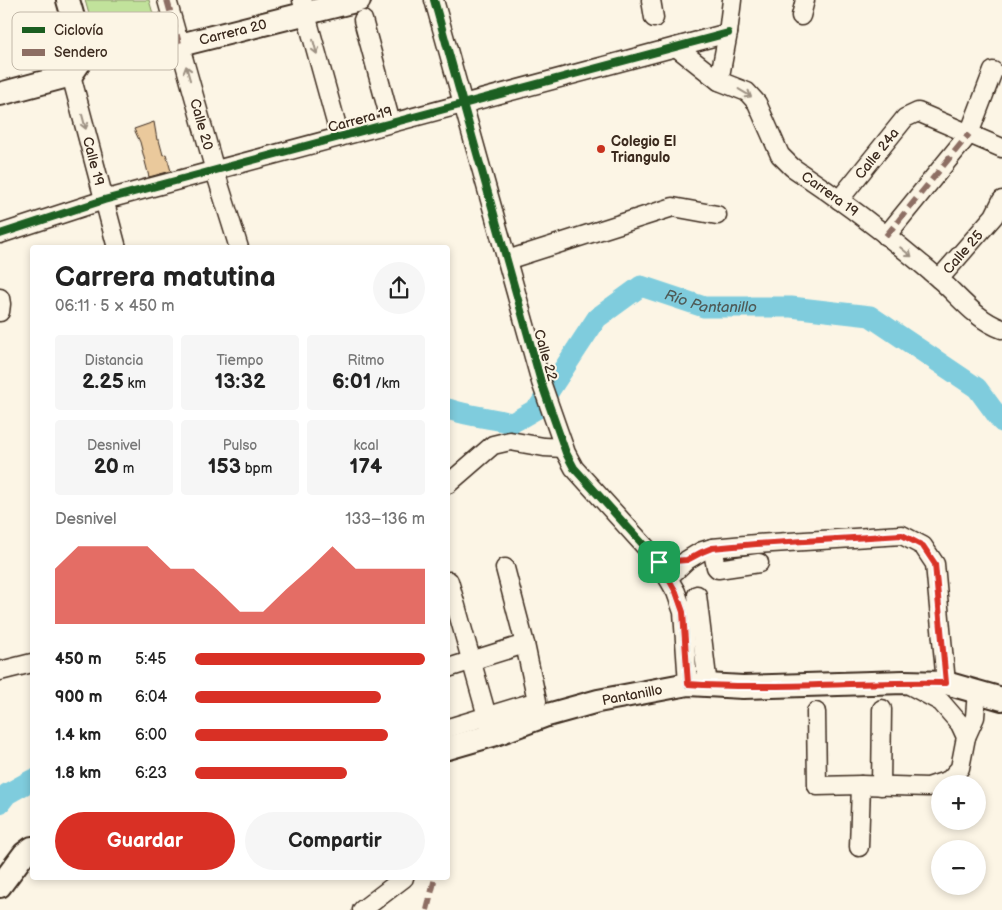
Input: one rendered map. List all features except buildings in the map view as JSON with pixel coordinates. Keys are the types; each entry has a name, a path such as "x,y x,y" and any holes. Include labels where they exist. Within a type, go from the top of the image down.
{"main road":[{"name":"Carrera 20","path":"179,43 188,43 303,7 361,10"},
{"path":"0,94 71,75 74,70"},
{"name":"Pantanillo","path":"450,747 489,726 544,716 598,701 698,685 743,687 904,682 946,683 1002,699"},
{"path":"0,886 24,854 30,850"}],"street":[{"name":"Calle 22","path":"434,0 541,382 561,440 574,468 659,562 668,578 683,612 698,685"},
{"path":"651,0 654,18"},
{"path":"719,81 732,0"},
{"path":"303,7 340,137"},
{"path":"361,10 391,123"},
{"name":"Carrera 19","path":"0,234 104,200 728,33"},
{"name":"Calle 20","path":"178,39 238,245"},
{"name":"Carrera 19","path":"676,47 719,81 748,92 757,103 780,155 792,167 886,236 939,279 976,314 995,326 1002,328"},
{"path":"886,236 969,134 993,71"},
{"name":"Calle 19","path":"71,75 116,245"},
{"name":"Calle 24a","path":"839,200 905,118 918,112 969,134"},
{"path":"969,134 1002,148"},
{"name":"Calle 25","path":"939,279 994,216 1002,200"},
{"path":"507,260 673,208 717,215"},
{"path":"0,298 0,312"},
{"path":"450,482 493,445 510,441 544,447 561,440"},
{"path":"668,578 687,560 712,548 902,535 923,546 935,564 946,683"},
{"path":"712,548 718,569 759,563"},
{"path":"659,562 687,560"},
{"path":"450,728 489,726 536,701 525,644 505,568"},
{"path":"450,584 489,726"},
{"path":"697,595 698,685"},
{"path":"450,667 525,644"},
{"path":"0,671 30,664"},
{"path":"904,682 941,702 960,724 966,737"},
{"path":"816,712 817,786 928,787 949,780 960,768 966,737 975,717 977,691"},
{"path":"881,786 882,709"},
{"path":"860,847 861,785"},
{"path":"362,910 401,880"}],"green space":[{"path":"85,0 149,0 153,12 88,12"}],"waterway":[{"name":"Río Pantanillo","path":"450,410 512,423 538,408 597,318 641,286 704,307 791,307 870,316 977,388 1002,422"},
{"name":"Río Pantanillo","path":"0,803 7,794 30,781"}],"marked path":[{"path":"167,0 170,12"},
{"path":"886,236 969,134"},
{"path":"427,910 434,880"}],"cycle path":[{"path":"434,0 541,382 566,453 574,468 659,562 676,592 683,612 688,684"},
{"path":"0,234 104,200 728,33"}],"place":[{"name":"Colegio El Triangulo","path":"601,149"}],"route":[{"path":"902,535 923,546 935,564 946,683 904,682 743,687 688,684 683,612 676,592 659,562 687,560 712,548 902,535"}]}
